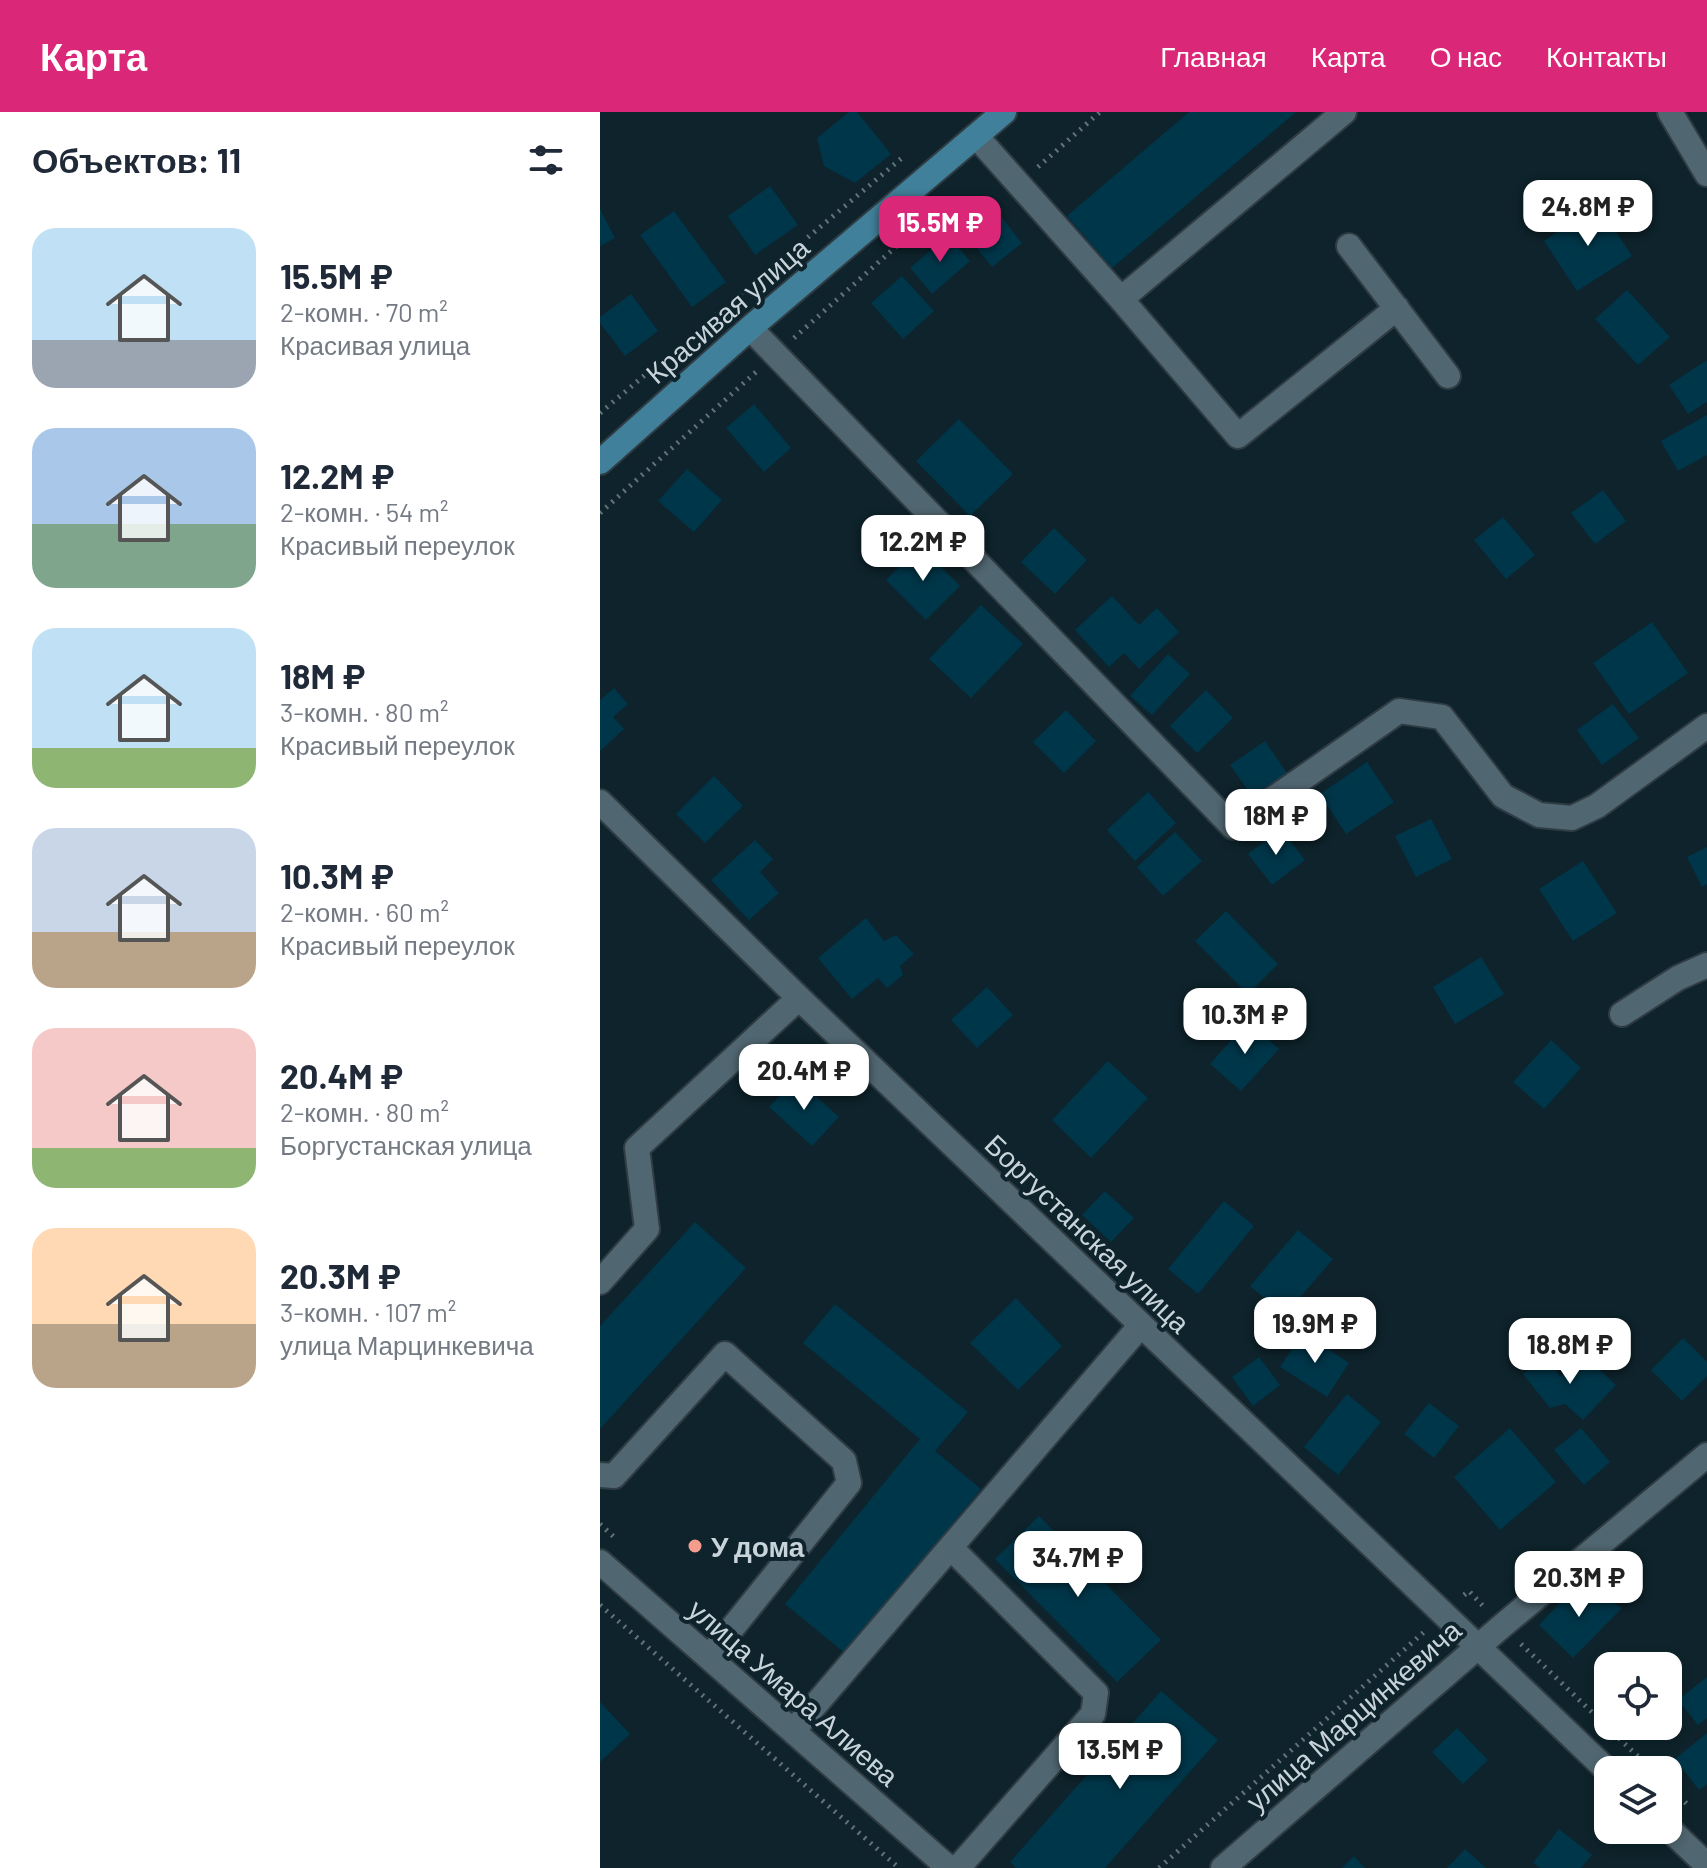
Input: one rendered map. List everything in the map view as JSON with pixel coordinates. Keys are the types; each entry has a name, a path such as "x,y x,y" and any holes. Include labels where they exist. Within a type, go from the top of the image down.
{"main road":[{"name":"Красивая улица","path":"600,462 750,328 1004,112"}],"street":[{"path":"1121,299 1344,112"},
{"path":"1670,112 1707,174"},
{"path":"976,136 1238,436 1397,308"},
{"path":"1349,246 1448,376"},
{"path":"750,328 1233,827 1399,711 1442,717 1503,796 1539,815 1572,818 1597,806 1707,726"},
{"name":"Боргустанская улица","path":"600,802 799,998 1594,1758"},
{"path":"1622,1014 1678,978 1707,965"},
{"path":"600,1282 647,1229 637,1148 799,998"},
{"path":"793,1731 1141,1325"},
{"path":"600,1475 614,1476 725,1354 844,1461 849,1483 709,1657"},
{"name":"улица Марцинкевича","path":"1223,1868 1478,1647 1707,1455"},
{"path":"951,1548 1096,1693 1093,1714 958,1868"},
{"name":"улица Умара Алиева","path":"600,1562 949,1868"},
{"path":"1682,1841 1707,1865"}],"path":[{"path":"1008,172 1035,170 1100,112"},
{"path":"600,413 909,152"},
{"path":"600,513 940,207"},
{"path":"600,1605 899,1868"}],"building":[{"path":"849,112 857,112 891,154 855,183 824,166 817,138"},
{"path":"1189,112 1296,112 1112,268 1067,216"},
{"path":"770,186 798,225 755,255 728,216"},
{"path":"1598,205 1632,256 1577,291 1544,241"},
{"path":"600,209 615,238 600,246"},
{"path":"995,209 1022,243 992,267 965,233"},
{"path":"674,211 726,282 692,307 640,235"},
{"path":"948,235 970,261 932,294 910,268"},
{"path":"902,276 934,311 903,339 871,303"},
{"path":"1627,290 1670,337 1638,365 1595,319"},
{"path":"631,294 658,331 625,356 600,323 600,317"},
{"path":"1707,360 1707,402 1688,414 1669,385"},
{"path":"754,404 791,448 764,472 726,428"},
{"path":"1707,415 1707,455 1678,471 1661,441"},
{"path":"959,419 1013,474 970,516 916,461"},
{"path":"687,469 722,500 694,532 658,501"},
{"path":"1603,490 1626,521 1595,544 1571,513"},
{"path":"1503,517 1535,555 1506,579 1474,540"},
{"path":"1054,528 1087,560 1055,594 1021,562"},
{"path":"920,546 960,586 926,620 886,580"},
{"path":"1112,596 1139,625 1157,608 1179,632 1139,669 1124,653 1109,667 1075,630"},
{"path":"981,605 1023,644 971,698 929,659"},
{"path":"1652,622 1688,673 1629,714 1593,663"},
{"path":"1168,654 1190,674 1152,715 1130,696"},
{"path":"614,688 628,704 613,717 624,729 600,751 600,700"},
{"path":"1206,690 1233,718 1197,753 1170,726"},
{"path":"1613,704 1639,738 1602,765 1577,730"},
{"path":"1066,710 1096,741 1064,773 1033,742"},
{"path":"1265,741 1289,776 1254,799 1230,765"},
{"path":"1367,762 1394,802 1346,834 1320,794"},
{"path":"714,776 743,806 705,843 676,814"},
{"path":"1148,792 1176,823 1135,861 1107,830"},
{"path":"1431,819 1452,859 1416,877 1395,836"},
{"path":"1281,829 1305,860 1272,885 1248,854"},
{"path":"1175,832 1202,861 1163,896 1137,867"},
{"path":"755,840 773,859 760,872 779,893 749,920 711,880"},
{"path":"1707,847 1707,884 1702,887 1687,857"},
{"path":"1583,861 1617,913 1573,941 1539,889"},
{"path":"1226,911 1278,964 1248,994 1195,941"},
{"path":"866,918 884,941 896,935 914,954 900,966 903,975 887,988 878,978 852,999 818,958"},
{"path":"1481,957 1504,994 1455,1024 1433,987"},
{"path":"987,987 1013,1015 977,1048 951,1020"},
{"path":"1248,1021 1279,1049 1241,1091 1210,1064"},
{"path":"1551,1040 1581,1068 1544,1109 1513,1082"},
{"path":"1108,1061 1148,1098 1091,1158 1052,1120"},
{"path":"796,1078 839,1117 812,1146 769,1107"},
{"path":"1105,1191 1134,1218 1111,1242 1082,1215"},
{"path":"1224,1201 1254,1226 1198,1294 1168,1269"},
{"path":"695,1222 746,1268 600,1429 600,1326"},
{"path":"1298,1230 1333,1259 1285,1315 1250,1286"},
{"path":"1016,1298 1062,1346 1018,1390 970,1343"},
{"path":"835,1304 968,1412 935,1451 981,1489 846,1654 785,1604 920,1439 803,1343"},
{"path":"1303,1332 1349,1363 1327,1397 1280,1367"},
{"path":"1683,1338 1707,1362 1707,1376 1682,1401 1651,1370"},
{"path":"1545,1356 1560,1376 1591,1362 1616,1385 1583,1420 1565,1404 1550,1408 1523,1374"},
{"path":"1259,1357 1280,1385 1253,1406 1232,1377"},
{"path":"1347,1394 1381,1422 1338,1475 1304,1447"},
{"path":"1429,1403 1459,1426 1434,1458 1404,1434"},
{"path":"1510,1428 1556,1482 1500,1530 1454,1477"},
{"path":"1581,1428 1610,1462 1584,1485 1554,1450"},
{"path":"1039,1516 1161,1640 1117,1682 995,1559"},
{"path":"1579,1583 1622,1608 1573,1658 1539,1625"},
{"path":"1707,1677 1707,1718 1698,1725 1682,1705 1682,1697"},
{"path":"1161,1691 1218,1740 1105,1868 1016,1868 1010,1862"},
{"path":"600,1702 630,1734 600,1762"},
{"path":"1457,1728 1488,1760 1463,1784 1432,1752"},
{"path":"1707,1733 1707,1784 1699,1790 1682,1768 1682,1756 1679,1756"},
{"path":"1559,1829 1592,1855 1581,1868 1540,1868 1533,1863"},
{"path":"1465,1849 1486,1868 1447,1868"},
{"path":"1354,1856 1365,1868 1342,1868"}],"place":[{"name":"У дома","path":"695,1546"}]}
